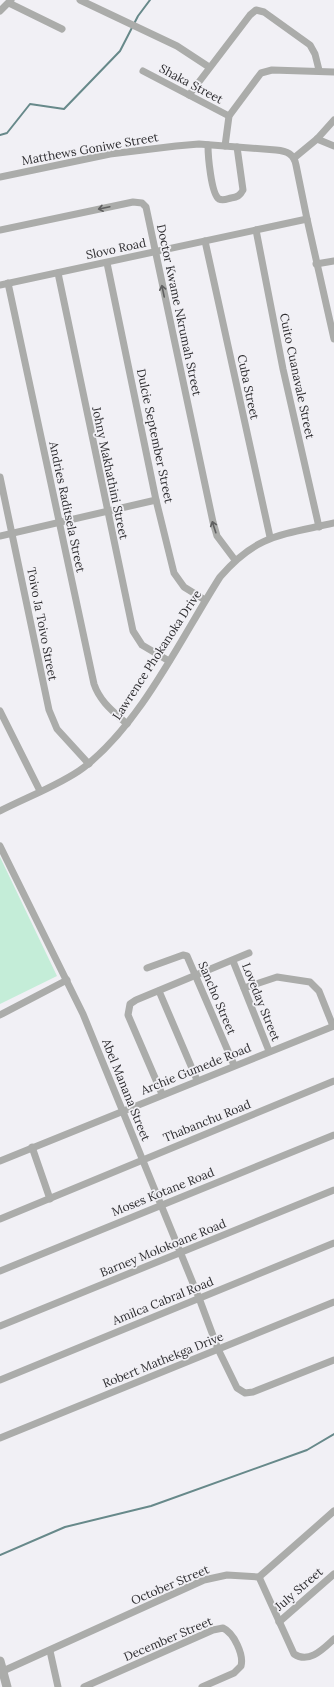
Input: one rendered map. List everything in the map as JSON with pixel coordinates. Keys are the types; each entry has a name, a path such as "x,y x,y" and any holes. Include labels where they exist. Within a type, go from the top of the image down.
{"street":[{"path":"80,0 177,46 209,66"},
{"path":"0,11 10,2 62,29"},
{"path":"189,95 209,66 250,15 259,10 310,45 315,54 319,70"},
{"path":"225,146 229,116 254,81 264,72 319,70 334,72"},
{"name":"Shaka Street","path":"143,71 229,116"},
{"path":"334,120 317,139 294,158 306,219 334,339"},
{"path":"317,139 334,146"},
{"path":"208,145 208,158 214,192 218,198 222,200 236,197 243,190 238,147"},
{"name":"Matthews Goniwe Street","path":"0,177 128,152 176,146 208,145 281,150 290,153 294,158"},
{"name":"Doctor Kwame Nkrumah Street","path":"0,230 137,201 146,207 212,522 217,536 235,560"},
{"name":"Slovo Road","path":"0,285 306,219"},
{"name":"Cuito Cuanavale Street","path":"256,230 283,369 319,527"},
{"name":"Cuba Street","path":"205,241 270,537"},
{"path":"316,264 334,261"},
{"name":"Dulcie September Street","path":"107,262 156,500 174,573 184,586 205,600"},
{"name":"Johny Makhathini Street","path":"58,272 107,513 135,636 142,645 169,661"},
{"name":"Andries Raditsela Street","path":"8,283 59,524 97,691 108,707 127,724"},
{"name":"Toivo Ja Toivo Street","path":"0,477 49,710 57,729 89,764"},
{"path":"0,536 107,513 156,500"},
{"name":"Lawrence Phokanoka Drive","path":"0,811 75,774 89,764 115,739 127,724 169,661 220,577 235,560 248,549 270,537 334,523"},
{"path":"0,711 40,791"},
{"name":"Abel Manana Street","path":"0,846 67,980 143,1158 218,1349 237,1388 248,1394 334,1360"},
{"path":"162,1094 128,1015 130,1004 249,953"},
{"name":"Sancho Street","path":"148,968 185,955 196,976 234,1065"},
{"name":"Loveday Street","path":"232,961 269,1051"},
{"path":"244,988 277,977 310,982 317,988 334,1026"},
{"path":"0,1015 67,980"},
{"path":"159,991 197,1080"},
{"name":"Archie Gumede Road","path":"0,1161 162,1094 334,1026"},
{"name":"Thabanchu Road","path":"0,1219 50,1199 143,1158 334,1081"},
{"name":"Moses Kotane Road","path":"0,1271 160,1204 334,1135"},
{"path":"32,1148 50,1199"},
{"name":"Barney Molokoane Road","path":"0,1326 334,1190"},
{"name":"Amilca Cabral Road","path":"0,1380 334,1243"},
{"name":"Robert Mathekga Drive","path":"0,1438 334,1302"},
{"path":"334,1512 259,1577 290,1649 297,1655 304,1657 313,1655 334,1639"},
{"name":"July Street","path":"279,1622 334,1574"},
{"name":"October Street","path":"4,1671 208,1579 227,1575 259,1577"},
{"name":"December Street","path":"84,1687 213,1630 223,1628 230,1634 241,1654 241,1666 234,1673 202,1687"},
{"path":"50,1651 58,1687"},
{"path":"0,1661 8,1687"}],"green space":[{"path":"0,857 57,976 0,1004"}],"waterway":[{"path":"0,135 7,133 30,104 64,109 120,51 138,16 150,0"},
{"path":"0,1555 65,1527 151,1506 307,1450 334,1434"}]}
